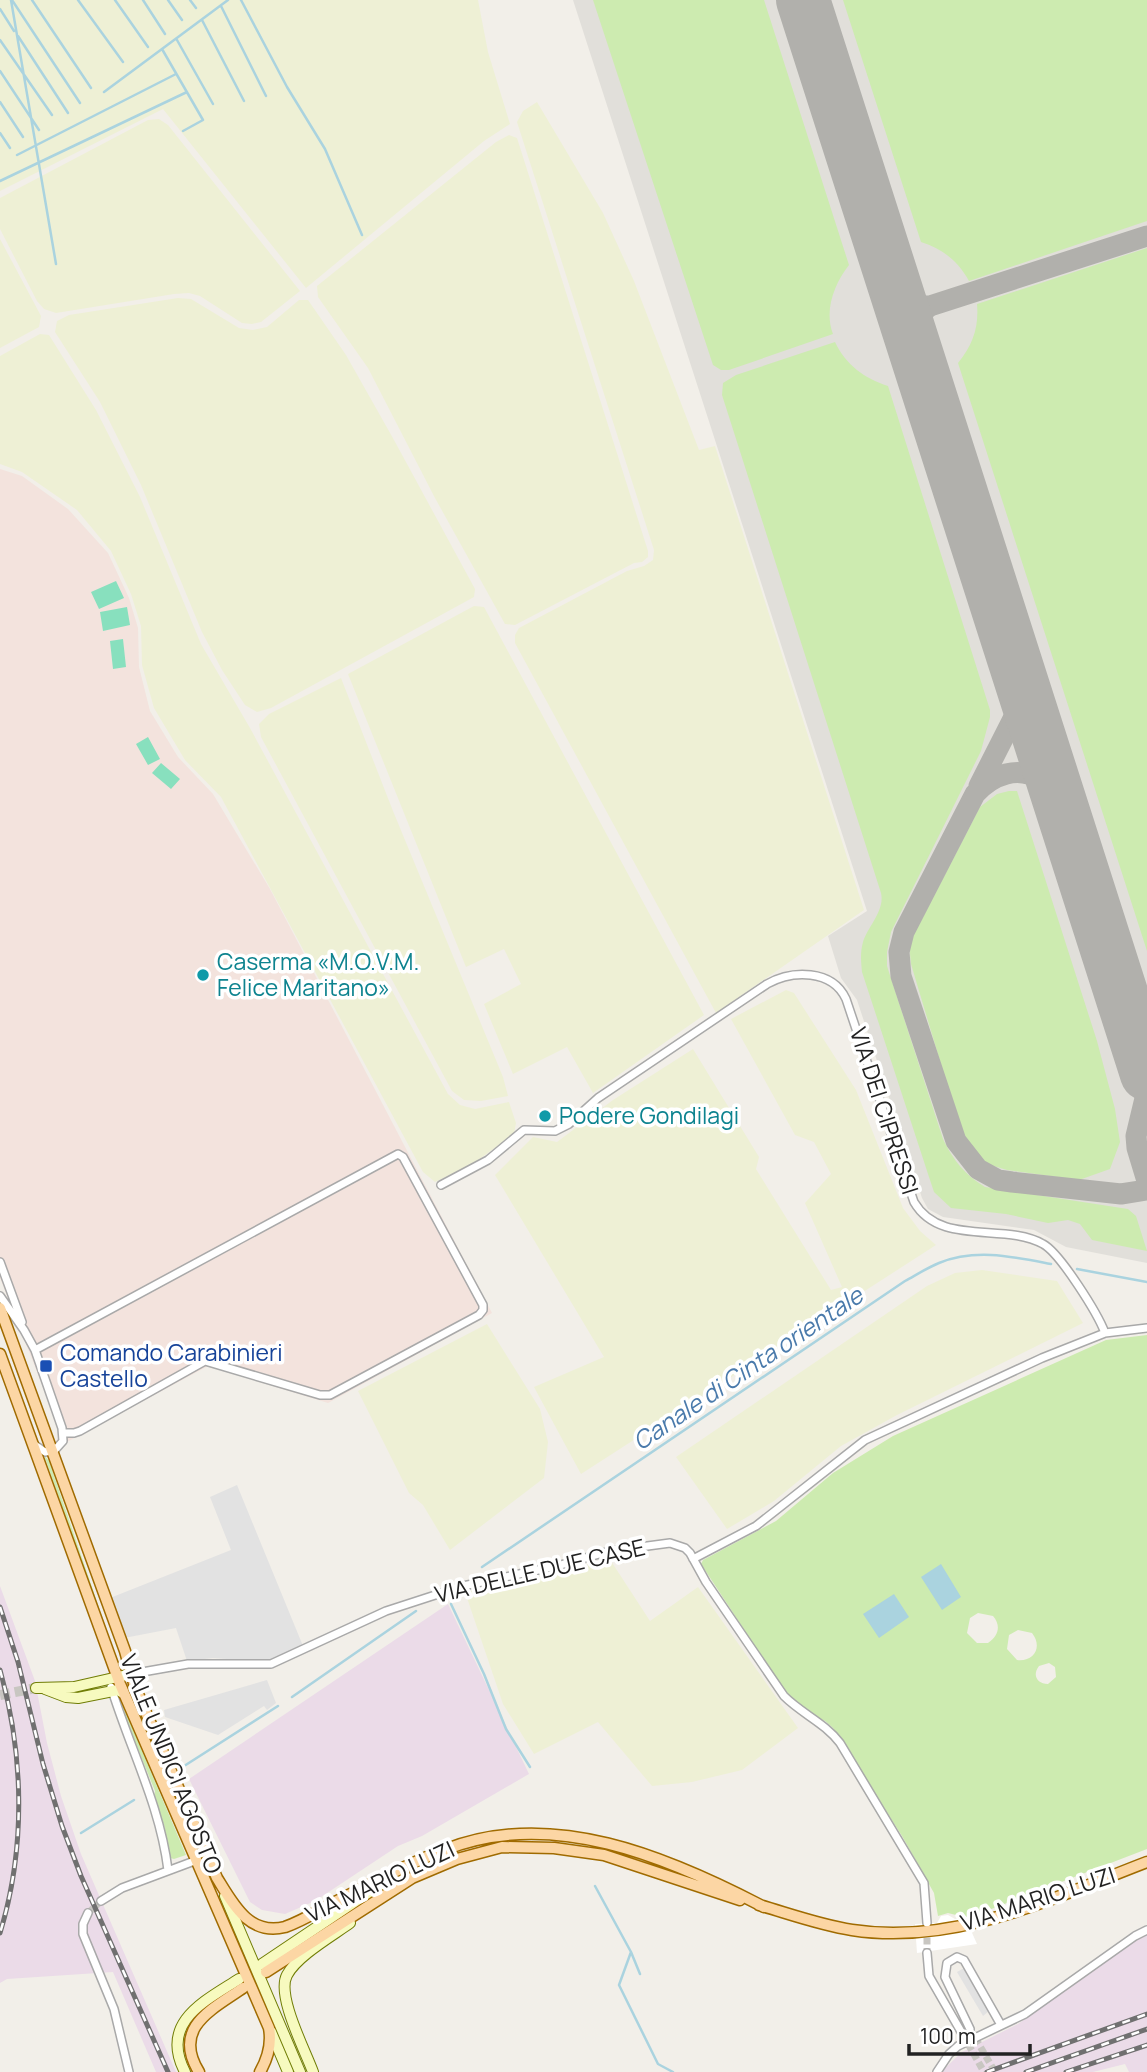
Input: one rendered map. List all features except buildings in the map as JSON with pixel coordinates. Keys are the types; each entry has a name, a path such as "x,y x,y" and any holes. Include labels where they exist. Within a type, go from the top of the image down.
{"main road":[{"name":"VIALE UNDICI AGOSTO","path":"0,1307 131,1674 300,2072"},
{"name":"VIALE UNDICI AGOSTO","path":"0,1354 118,1692 197,1860 288,2072"},
{"path":"118,1692 72,1698 37,1688 74,1687 131,1674"},
{"name":"VIA MARIO LUZI","path":"217,1878 243,1916 256,1926 270,1929 291,1925 443,1850 495,1835 568,1835 636,1853 712,1881 764,1906"},
{"name":"VIA MARIO LUZI","path":"264,1968 433,1868 476,1852 502,1847 554,1847 587,1851 816,1923 852,1930 904,1934 943,1930 999,1917 1147,1863"},
{"path":"264,1968 402,1870"},
{"path":"313,2072 286,2000 283,1986 286,1976 300,1960 401,1885"},
{"path":"185,2072 179,2060 177,2046 179,2033 186,2019 195,2007 241,1983"},
{"path":"199,2072 191,2059 190,2039 193,2029 205,2014 241,1983"},
{"name":"VIALE UNDICI AGOSTO","path":"260,2072 267,2057 271,2037 269,2028"}],"street":[{"name":"VIA DEI CIPRESSI","path":"441,1185 488,1160 524,1130 555,1130 569,1124 598,1098 767,984 796,975 820,977 836,985 843,993 862,1041 914,1202 920,1212 944,1227 1019,1237 1046,1246 1060,1261 1105,1333"},
{"path":"35,1350 397,1154 403,1157 483,1305 484,1310 480,1315 330,1395 320,1395 205,1362 88,1427 74,1433 63,1433"},
{"path":"0,1262 24,1329 35,1350 63,1433 62,1444 52,1452 40,1450 31,1439"},
{"path":"0,1296 24,1329"},
{"path":"927,1923 924,1882 840,1743 831,1732 784,1696 693,1559 756,1526 865,1440 1042,1358 1105,1333 1147,1328"},
{"name":"VIA DELLE DUE CASE","path":"131,1674 188,1664 271,1664 386,1611 488,1579 557,1566 610,1550 670,1543 688,1550 693,1559"},
{"path":"118,1692 163,1833 168,1870"},
{"path":"101,1902 122,1888 197,1860"},
{"path":"88,1913 83,1924 83,1934 114,2009 129,2072"},
{"path":"937,2072 953,2050 1025,2014 1147,1930"},
{"path":"927,1953 929,1976 963,2035"},
{"path":"970,2029 945,1977 947,1963 957,1957 964,1960 1001,2025"}],"shaded area":[{"path":"573,0 1147,0 1147,1263 1066,1247 1034,1230 943,1217 928,1209 922,1198 857,1000 841,978 828,936 867,911"},
{"path":"0,469 22,476 68,509 108,553 129,598 138,628 139,667 150,711 178,757 213,794 270,889 492,1313 328,1403 208,1366 65,1443 0,1278"},
{"path":"237,1485 303,1646 276,1659 252,1661 213,1658 187,1661 176,1628 124,1638 110,1598 231,1550 210,1497"},
{"path":"0,1586 35,1681 61,1796 81,1854 176,2072 156,2072 113,1972 7,1979 0,1983"},
{"path":"448,1604 529,1774 422,1836 398,1846 315,1901 285,1914 262,1910 250,1902 189,1779"},
{"path":"267,1680 276,1703 267,1710 264,1706 218,1735 165,1717 164,1710"},
{"path":"1147,1934 1147,2072 1129,2072 1125,2064 1093,2072 941,2072 962,2052 1018,2024"},
{"path":"964,1968 989,2011 983,2016 957,1972"}],"green space":[{"path":"0,0 478,0 488,52 510,124 484,141 306,288 163,109 0,191"},
{"path":"593,0 764,0 849,265 832,298 830,325 833,334 729,370 721,370 713,365"},
{"path":"843,0 1147,0 1147,221 969,281 949,257 921,242"},
{"path":"537,102 603,213 634,281 699,450 715,446 864,910 716,1013 515,643 519,628 627,571 644,566 653,560 654,550 517,122 523,111"},
{"path":"159,119 168,125 300,291 261,322 242,323 200,296 189,293 56,313 44,309 37,301 0,229 0,198 148,120"},
{"path":"509,135 517,138 648,551 648,557 642,562 634,563 515,625 505,624 435,498 368,368 318,297 317,286 496,142"},
{"path":"0,239 41,316 39,327 0,348"},
{"path":"1147,248 1147,951 958,363 974,335 977,304"},
{"path":"178,298 191,299 239,328 253,330 267,327 299,300 308,300 346,355 475,589 474,597 271,708 257,712 245,705 222,670 202,632 141,485 100,402 55,332 57,321 69,315"},
{"path":"40,334 49,335 96,410 140,497 201,644 250,728 448,1094 460,1105 475,1109 509,1102 516,1123 514,1134 474,1163 435,1182 423,1172 221,797 185,760 154,708 142,665 141,626 131,594 111,551 77,510 22,472 0,464 0,356"},
{"path":"835,342 857,370 888,386 990,710 981,751 891,932 887,952 887,966 943,1139 960,1166 985,1187 1128,1209 1136,1216 1147,1251 1092,1240 1080,1224 1068,1220 1048,1223 1006,1214 951,1208 934,1192 862,972 863,942 881,906 881,893 722,395 723,383 736,375"},
{"path":"116,581 124,598 99,609 91,592"},
{"path":"474,606 484,607 704,1015 593,1093 567,1047 513,1074 484,1004 521,984 504,949 466,967 348,674"},
{"path":"127,607 130,625 103,631 100,612"},
{"path":"123,639 126,667 113,669 110,641"},
{"path":"341,678 503,1077 508,1096 481,1101 464,1100 452,1091 261,737 259,724 269,714"},
{"path":"148,737 160,759 148,765 136,744"},
{"path":"161,763 180,779 171,789 152,773"},
{"path":"1017,791 1097,1041 1115,1109 1120,1142 1110,1169 1079,1180 1007,1170 990,1165 980,1158 966,1141 911,964 909,944 980,807 997,794"},
{"path":"786,990 794,993 856,1090 903,1208 920,1231 936,1245 581,1474 534,1387 604,1357 495,1175 533,1137 557,1142 613,1100 693,1049 759,1157 756,1169 831,1290 842,1287 805,1203 831,1174 814,1142 795,1135 731,1019"},
{"path":"982,1270 1057,1281 1083,1323 897,1415 841,1446 774,1501 727,1529 676,1457 927,1286 955,1273"},
{"path":"487,1324 540,1409 548,1442 544,1478 450,1550 423,1505 409,1493 358,1391"},
{"path":"1147,1335 1147,1849 968,1918 948,1913 938,1916 934,1893 902,1836 833,1728 806,1712 785,1692 701,1564 703,1560 776,1521 833,1473 893,1436 1106,1340","holes":["978,1613 993,1616 997,1623 997,1634 988,1643 977,1643 967,1633 970,1618","1018,1630 1032,1633 1037,1643 1032,1656 1017,1660 1007,1649 1009,1635","1049,1663 1055,1667 1056,1677 1048,1684 1038,1681 1036,1676 1039,1666"]},
{"path":"44,1455 49,1461 107,1635"},
{"path":"609,1558 650,1621 698,1587 798,1728 742,1770 692,1782 652,1786 598,1722 534,1754 503,1704 465,1592 572,1569"},
{"path":"115,1692 186,1855 170,1858 164,1825 154,1798 155,1791"}],"water":[{"path":"941,1564 961,1597 942,1610 921,1577"},
{"path":"894,1594 909,1617 879,1638 863,1614"}],"pier":[{"path":"948,1915 955,1919 965,1917 977,1944 917,1953 915,1924 937,1923 941,1916"}],"waterway":[{"path":"11,0 56,264"},
{"path":"12,0 80,103"},
{"path":"32,0 91,88"},
{"path":"78,0 123,62"},
{"path":"115,0 148,47"},
{"path":"143,0 165,34"},
{"path":"168,0 182,20"},
{"path":"190,0 196,8"},
{"path":"104,92 228,0"},
{"path":"241,0 287,87 325,149 362,235"},
{"path":"221,6 266,96"},
{"path":"0,9 14,31"},
{"path":"202,20 244,101"},
{"path":"18,36 68,113"},
{"path":"0,40 52,115"},
{"path":"177,40 213,104"},
{"path":"162,49 203,120 183,131"},
{"path":"0,71 39,130"},
{"path":"17,155 176,74"},
{"path":"0,181 187,92"},
{"path":"0,102 23,137"},
{"path":"0,133 10,148"},
{"name":"Canale di Cinta orientale","path":"482,1567 926,1269 953,1258 981,1255 1051,1264"},
{"name":"Canale di Cinta orientale","path":"1077,1269 1147,1282"},
{"path":"451,1604 506,1729 530,1767"},
{"name":"Canale di Cinta orientale","path":"292,1697 416,1611"},
{"name":"Canale di Cinta orientale","path":"181,1768 278,1706"},
{"name":"Canale di Cinta orientale","path":"81,1833 134,1800"},
{"path":"595,1886 631,1952 619,1985 658,2064 673,2072"},
{"path":"631,1952 640,1974"}],"taxiway":[{"path":"930,306 1147,236"},
{"path":"896,292 914,306 930,306 916,317 912,341"},
{"path":"979,786 1016,713 1018,688 1011,651"},
{"path":"1059,798 1042,781 1024,773 998,777 975,794 904,932 899,952 901,976 956,1141 978,1169 998,1180 1012,1182 1121,1194 1147,1190"},
{"path":"1139,1049 1147,1090 1136,1136 1147,1181"}],"runway":[{"path":"803,0 1147,1074"}],"tunnel":[{"path":"0,1695 36,1688"},
{"path":"88,1913 101,1901"},
{"path":"927,1927 927,1953"},
{"path":"970,2029 995,2072"},
{"path":"963,2035 984,2072"}],"railway":[{"path":"0,1607 18,1662 43,1764 62,1826 81,1876 168,2072"},
{"path":"0,1670 14,1735 19,1802 14,1868 0,1933"},
{"path":"987,2072 1147,2014"},
{"path":"1026,2072 1147,2029"},
{"path":"1066,2072 1147,2045"}],"place":[{"name":"Caserma «M.O.V.M. Felice Maritano»","path":"203,975"},
{"name":"Podere Gondilagi","path":"545,1116"},
{"name":"Comando Carabinieri Castello","path":"46,1366"}]}
